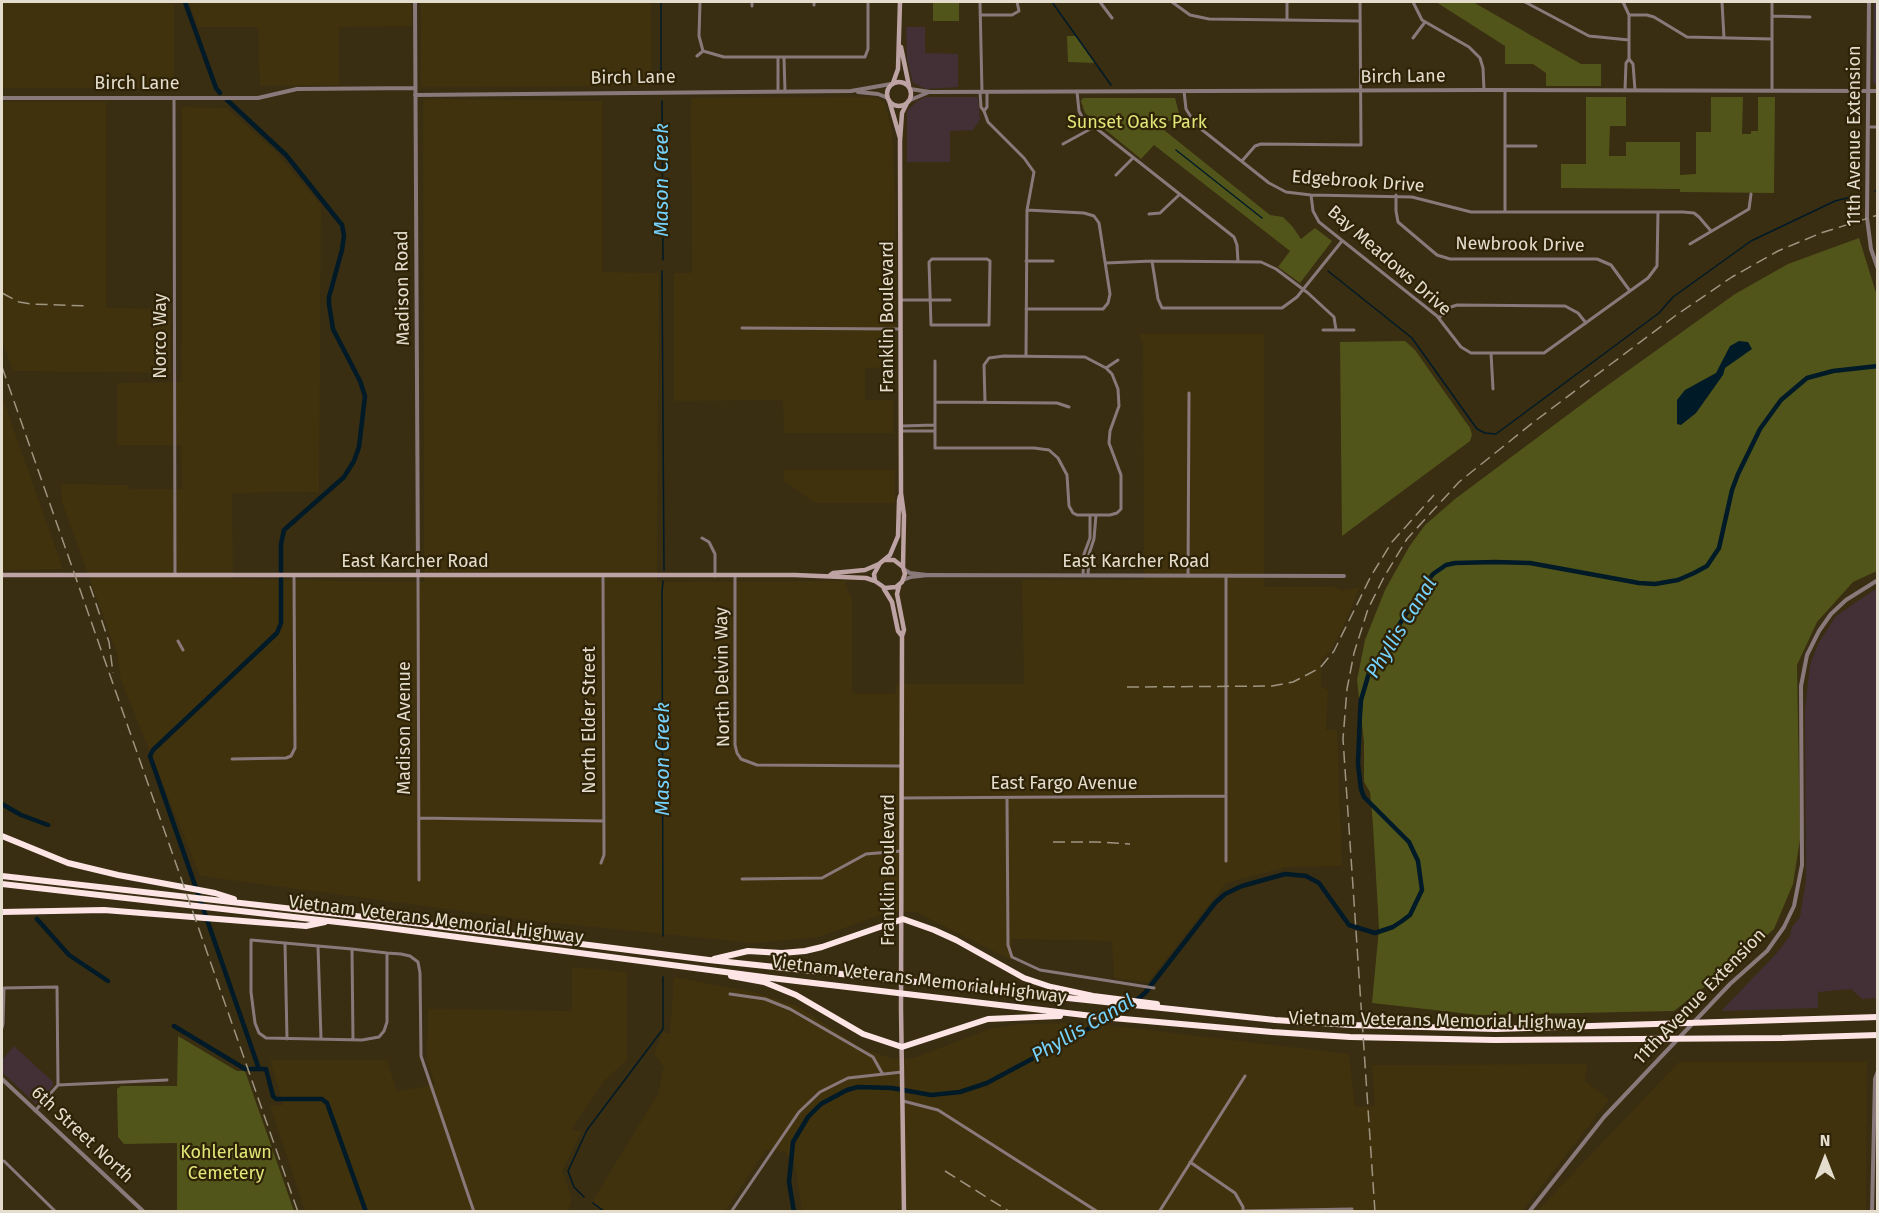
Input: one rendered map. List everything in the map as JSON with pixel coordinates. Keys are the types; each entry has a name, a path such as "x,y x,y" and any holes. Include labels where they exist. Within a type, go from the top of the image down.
{"highway":[{"path":"2,836 68,863 205,891 249,903"},
{"name":"Vietnam Veterans Memorial Highway","path":"2,876 249,903 709,960 1121,1002"},
{"name":"Vietnam Veterans Memorial Highway","path":"2,884 332,921 1101,1017 1376,1038 1770,1038 1878,1035"},
{"path":"2,912 104,910 306,926 332,921"},
{"path":"709,960 748,951 782,953 805,951 903,918 956,940 1024,978 1051,987 1138,1006 1205,1013"},
{"path":"650,962 764,982 817,1006 862,1034 902,1047 988,1019 1051,1016 1101,1017"},
{"path":"1121,1002 1145,1002 1205,1013"},
{"name":"Vietnam Veterans Memorial Highway","path":"1205,1013 1351,1025 1496,1029 1878,1017"}],"main road":[{"path":"900,2 898,74 887,91 888,99 897,105 907,102 911,95 900,44"},
{"path":"892,84 904,83 909,88"},
{"name":"Franklin Boulevard","path":"888,99 900,141"},
{"name":"Franklin Boulevard","path":"904,568 904,515 901,493 900,141 902,113 907,102"},
{"name":"Franklin Boulevard","path":"882,562 890,555 896,544 898,501 901,493"},
{"path":"894,560 904,568 903,580 899,585 890,589 883,588 875,581 866,578 829,576 834,573 859,572 882,562 894,560"},
{"path":"875,581 874,574 882,562"},
{"name":"East Karcher Road","path":"2,575 829,576"},
{"name":"Franklin Boulevard","path":"899,585 897,594 904,630 902,636 901,1008 904,1212"},
{"name":"Franklin Boulevard","path":"883,588 892,602 898,631 902,636"}],"street":[{"name":"Madison Road","path":"415,2 418,575"},
{"path":"699,2 699,36 704,51"},
{"path":"704,51 724,57 865,57 868,49 868,2"},
{"path":"980,2 983,92 981,107 988,122 1032,169 1033,178 1027,210 1026,356"},
{"path":"980,15 1012,15 1019,11 1017,2"},
{"path":"1100,2 1112,18"},
{"path":"1172,2 1183,12 1198,18 1360,21"},
{"path":"1287,2 1287,20"},
{"path":"1242,161 1255,146 1261,144 1361,145 1360,2"},
{"path":"1413,2 1417,14 1425,22 1468,47 1480,58 1484,68 1484,90"},
{"path":"1525,2 1589,36 1629,40"},
{"path":"1623,2 1629,15 1629,59 1626,63 1625,90"},
{"path":"1722,2 1724,38"},
{"path":"1772,2 1772,91"},
{"name":"11th Avenue Extension","path":"1869,2 1867,224 1871,249 1878,269"},
{"path":"1629,15 1654,17 1687,37 1772,39"},
{"path":"1772,16 1810,17"},
{"path":"1413,38 1425,22"},
{"path":"697,56 704,51"},
{"path":"778,58 778,91"},
{"path":"784,58 785,91"},
{"path":"1629,59 1633,64 1635,90"},
{"name":"Birch Lane","path":"851,91 892,84"},
{"name":"Birch Lane","path":"2,98 264,98 297,89 415,88"},
{"name":"Birch Lane","path":"909,88 930,92 1635,90 1878,92"},
{"path":"1505,90 1505,212"},
{"name":"Birch Lane","path":"415,95 851,91 878,93 888,99"},
{"name":"Birch Lane","path":"907,102 930,92"},
{"path":"983,92 987,107 984,111"},
{"path":"1077,92 1082,117 1234,237 1238,262"},
{"name":"Edgebrook Drive","path":"1184,92 1186,109 1196,125 1280,190 1286,192 1311,195 1396,195 1471,212 1694,213 1711,231"},
{"name":"Norco Way","path":"174,98 175,575"},
{"path":"1063,144 1094,127"},
{"path":"1868,127 1878,127"},
{"path":"1505,146 1536,146"},
{"path":"1116,175 1133,158"},
{"path":"1149,214 1160,213 1179,195"},
{"name":"Bay Meadows Drive","path":"1311,195 1315,218 1439,318 1467,352 1544,353 1630,291 1654,272 1657,266 1658,212"},
{"name":"Newbrook Drive","path":"1396,195 1398,222 1437,255 1465,260 1597,260 1611,265 1630,291"},
{"path":"1690,244 1749,209 1751,195"},
{"path":"1026,309 1102,309 1108,303 1110,294 1099,223 1094,216 1084,213 1027,210"},
{"path":"1152,261 1159,305 1162,308 1282,308 1292,302 1303,290 1342,241"},
{"path":"987,259 990,261 989,325 931,325 930,300 930,260 987,259"},
{"path":"1026,261 1053,261"},
{"path":"1106,263 1152,261 1267,264 1303,290 1334,317 1336,330"},
{"path":"901,300 950,300"},
{"path":"1439,318 1448,308 1457,305 1565,306 1578,313 1586,323"},
{"path":"742,328 902,329"},
{"path":"1323,330 1354,330"},
{"path":"1491,353 1493,389"},
{"path":"935,361 935,448 1049,450 1058,458 1067,475 1071,510 1077,515 1118,513 1122,504 1121,475 1109,443 1110,430 1119,406 1118,389 1112,374 1106,368 1085,357 1026,356 987,359 984,365 985,402"},
{"path":"1106,368 1118,360"},
{"path":"1188,576 1189,393"},
{"path":"935,402 1057,403 1069,407"},
{"path":"901,428 935,425"},
{"path":"901,428 935,431"},
{"path":"1083,575 1084,554 1090,538 1090,515"},
{"path":"1088,575 1096,515"},
{"path":"702,538 713,548 715,576"},
{"path":"904,568 910,573 928,575"},
{"path":"232,759 286,758 291,756 295,748 294,575"},
{"name":"Madison Avenue","path":"418,575 419,880"},
{"path":"903,580 928,575"},
{"name":"East Karcher Road","path":"928,575 1344,576"},
{"name":"North Elder Street","path":"601,863 604,855 603,576"},
{"name":"North Delvin Way","path":"735,576 735,745 741,759 757,765 903,766"},
{"path":"1226,577 1226,861"},
{"name":"11th Avenue Extension","path":"1528,1212 1604,1117 1730,984 1767,951 1781,933 1794,906 1802,865 1801,686 1807,655 1831,614 1846,600 1878,580"},
{"path":"178,641 183,650"},
{"name":"East Fargo Avenue","path":"903,798 1226,796"},
{"path":"1007,797 1008,950 1012,957 1040,970 1154,988"},
{"path":"419,818 604,821"},
{"path":"742,879 822,878 866,854 903,851"},
{"path":"387,952 387,1022 379,1037 353,1040 266,1038 259,1033 256,1027 252,1012 251,940 387,952 410,956 418,962 420,1056 474,1212"},
{"path":"285,943 287,1039"},
{"path":"318,946 321,1039"},
{"path":"351,949 353,1040"},
{"path":"2,1028 4,987 57,987 58,1085 35,1111"},
{"path":"730,994 765,999 790,1009 873,1057 882,1073"},
{"path":"1872,1212 1875,1079 1878,1071"},
{"path":"731,1212 799,1112 810,1100 830,1086 848,1078 902,1072"},
{"path":"1159,1212 1245,1076"},
{"name":"6th Street North","path":"2,1079 144,1212"},
{"path":"58,1085 167,1080"},
{"path":"903,1101 938,1110 1098,1212"},
{"path":"4,1161 56,1212"},
{"path":"1190,1162 1235,1193 1243,1211 1352,1209"}],"shaded area":[{"path":"2,2 174,2 174,88 2,88"},
{"path":"189,2 411,2 412,26 339,27 339,85 260,86 258,27 198,27"},
{"path":"421,2 651,2 652,86 421,87"},
{"path":"1874,2 1878,2 1877,86 1873,82"},
{"path":"906,27 925,27 925,53 958,54 958,87 926,89 913,83 907,59"},
{"path":"872,97 885,104 892,131 895,195 895,367 865,368 865,400 893,400 893,433 784,433 783,400 674,401 674,273 692,273 691,98"},
{"path":"925,97 978,97 980,120 973,130 950,131 950,162 907,162 907,111"},
{"path":"423,99 602,101 602,272 659,273 657,582 846,581 846,587 852,599 852,691 856,694 895,694 896,684 1024,684 1022,580 1144,580 1143,343 1138,334 1264,334 1264,587 1334,587 1342,591 1360,587 1343,627 1330,651 1321,661 1321,686 1328,690 1326,730 1337,730 1342,866 1287,867 1226,883 1148,982 1114,978 1112,941 1012,939 1011,960 916,912 889,912 819,937 754,943 544,922 200,876 121,680 117,654 62,502 61,484 128,485 129,489 182,489 181,445 117,445 117,383 182,382 182,107 227,108 276,152 321,205 319,492 232,493 233,579 424,582"},
{"path":"2,102 106,102 106,308 170,309 170,373 13,371 2,340"},
{"path":"2,394 9,416 63,569 2,570"},
{"path":"784,470 895,470 895,503 815,503 784,481"},
{"path":"1877,588 1877,998 1862,999 1851,989 1818,992 1818,1008 1721,1011 1776,954 1790,936 1792,927 1800,917 1806,881 1805,710 1810,665 1818,644 1836,616"},
{"path":"572,967 627,972 627,1060 604,1081 571,1130 582,1131 562,1171 572,1198 568,1211 305,1211 270,1106 283,1105 270,1060 387,1060 397,1091 435,1085 427,1060 428,1009 572,1011"},
{"path":"674,977 758,993 799,1007 863,1049 894,1059 914,1058 987,1030 1019,1024 1089,1023 1349,1054 1355,1107 1375,1106 1372,1065 1587,1064 1585,1081 1609,1100 1522,1211 802,1211 795,1163 784,1151 766,1150 725,1211 606,1211 593,1200 658,1094 664,1067 654,1054 663,1032 670,1034"},
{"path":"14,1046 53,1082 53,1086 36,1104 2,1072 2,1060"},
{"path":"1679,1062 1867,1062 1866,1211 1537,1211"}],"green space":[{"path":"933,2 959,2 959,21 933,21"},
{"path":"1436,2 1473,2 1581,64 1601,64 1601,86 1546,86 1546,73 1533,64 1505,64 1505,46"},
{"path":"1067,36 1076,36 1095,63 1068,62"},
{"path":"1586,97 1626,97 1626,126 1610,126 1609,156 1626,156 1626,142 1680,142 1680,175 1696,174 1696,132 1711,132 1711,97 1743,97 1742,134 1751,134 1751,131 1758,131 1758,97 1775,97 1774,193 1561,188 1561,164 1586,164"},
{"name":"Sunset Oaks Park","path":"1083,98 1175,98 1180,117 1164,123 1164,130 1270,215 1283,217 1301,239 1315,228 1332,241 1300,283 1278,267 1290,251 1154,145 1141,159 1085,113 1081,101"},
{"path":"1859,238 1877,296 1877,571 1853,582 1817,622 1797,665 1800,839 1793,884 1774,929 1674,1011 1479,1015 1372,1003 1379,928 1373,825 1370,792 1364,782 1364,742 1357,680 1365,640 1385,590 1409,547 1425,525 1455,499 1735,294 1788,264"},
{"path":"1405,341 1415,350 1470,428 1472,435 1470,441 1342,536 1340,342"},
{"name":"Kohlerlawn Cemetery","path":"178,1036 237,1071 245,1071 294,1211 177,1211 177,1143 124,1144 118,1137 117,1089 121,1086 177,1086"}],"water":[{"path":"1739,341 1748,342 1752,349 1725,368 1723,375 1696,413 1681,425 1677,424 1677,400 1685,390 1716,373 1730,346"}],"waterway":[{"path":"185,2 216,88 220,93"},
{"name":"Mason Creek","path":"661,2 661,83"},
{"path":"1052,2 1111,85"},
{"path":"227,100 286,155 342,225 344,235 342,250 329,304 333,329 360,381 365,396 359,447 354,461 344,477 284,530 281,544 281,571"},
{"name":"Mason Creek","path":"662,101 663,260"},
{"path":"1176,150 1262,218"},
{"path":"1328,271 1412,338 1477,429 1485,433 1496,434 1659,313 1673,297 1751,241 1835,201 1859,195"},
{"name":"Mason Creek","path":"662,271 664,570"},
{"name":"Phyllis Canal","path":"794,1212 789,1182 793,1142 808,1117 821,1104 847,1090 858,1087 892,1088 931,1095 960,1092 987,1083 1127,1008 1145,993 1215,903 1225,894 1242,886 1285,874 1306,876 1319,883 1349,925 1375,933 1393,927 1410,915 1422,890 1418,861 1409,842 1364,797 1361,789 1358,764 1361,700 1369,673 1433,574 1446,565 1455,563 1495,562 1530,563 1655,584 1678,580 1694,573 1707,566 1719,548 1732,490 1738,474 1760,429 1781,400 1807,378 1833,371 1878,366"},
{"path":"259,1069 150,756 153,750 277,633 281,623 281,579"},
{"name":"Mason Creek","path":"663,581 663,936"},
{"path":"2,804 21,815 48,825"},
{"path":"37,919 69,955 108,981"},
{"name":"Mason Creek","path":"584,1197 574,1187 568,1171 587,1130 663,1029 663,977"},
{"path":"174,1026 245,1069"},
{"path":"250,1069 266,1069 273,1096 276,1099 322,1099 327,1103 366,1212"},
{"name":"Mason Creek","path":"593,1203 605,1212"}],"railway":[{"path":"1375,1212 1343,739 1347,689 1354,653 1368,609 1384,577 1407,539 1459,482 1535,421 1675,316 1732,277 1778,251 1821,233 1878,215"},
{"path":"2,293 19,302 31,304 89,306"},
{"path":"2,367 298,1212"},
{"path":"1127,687 1272,686 1293,682 1320,668 1334,651 1371,576 1392,542 1434,495"},
{"path":"90,586 109,642 113,673"},
{"path":"1053,842 1130,844"},
{"path":"945,1171 1010,1212"}]}
